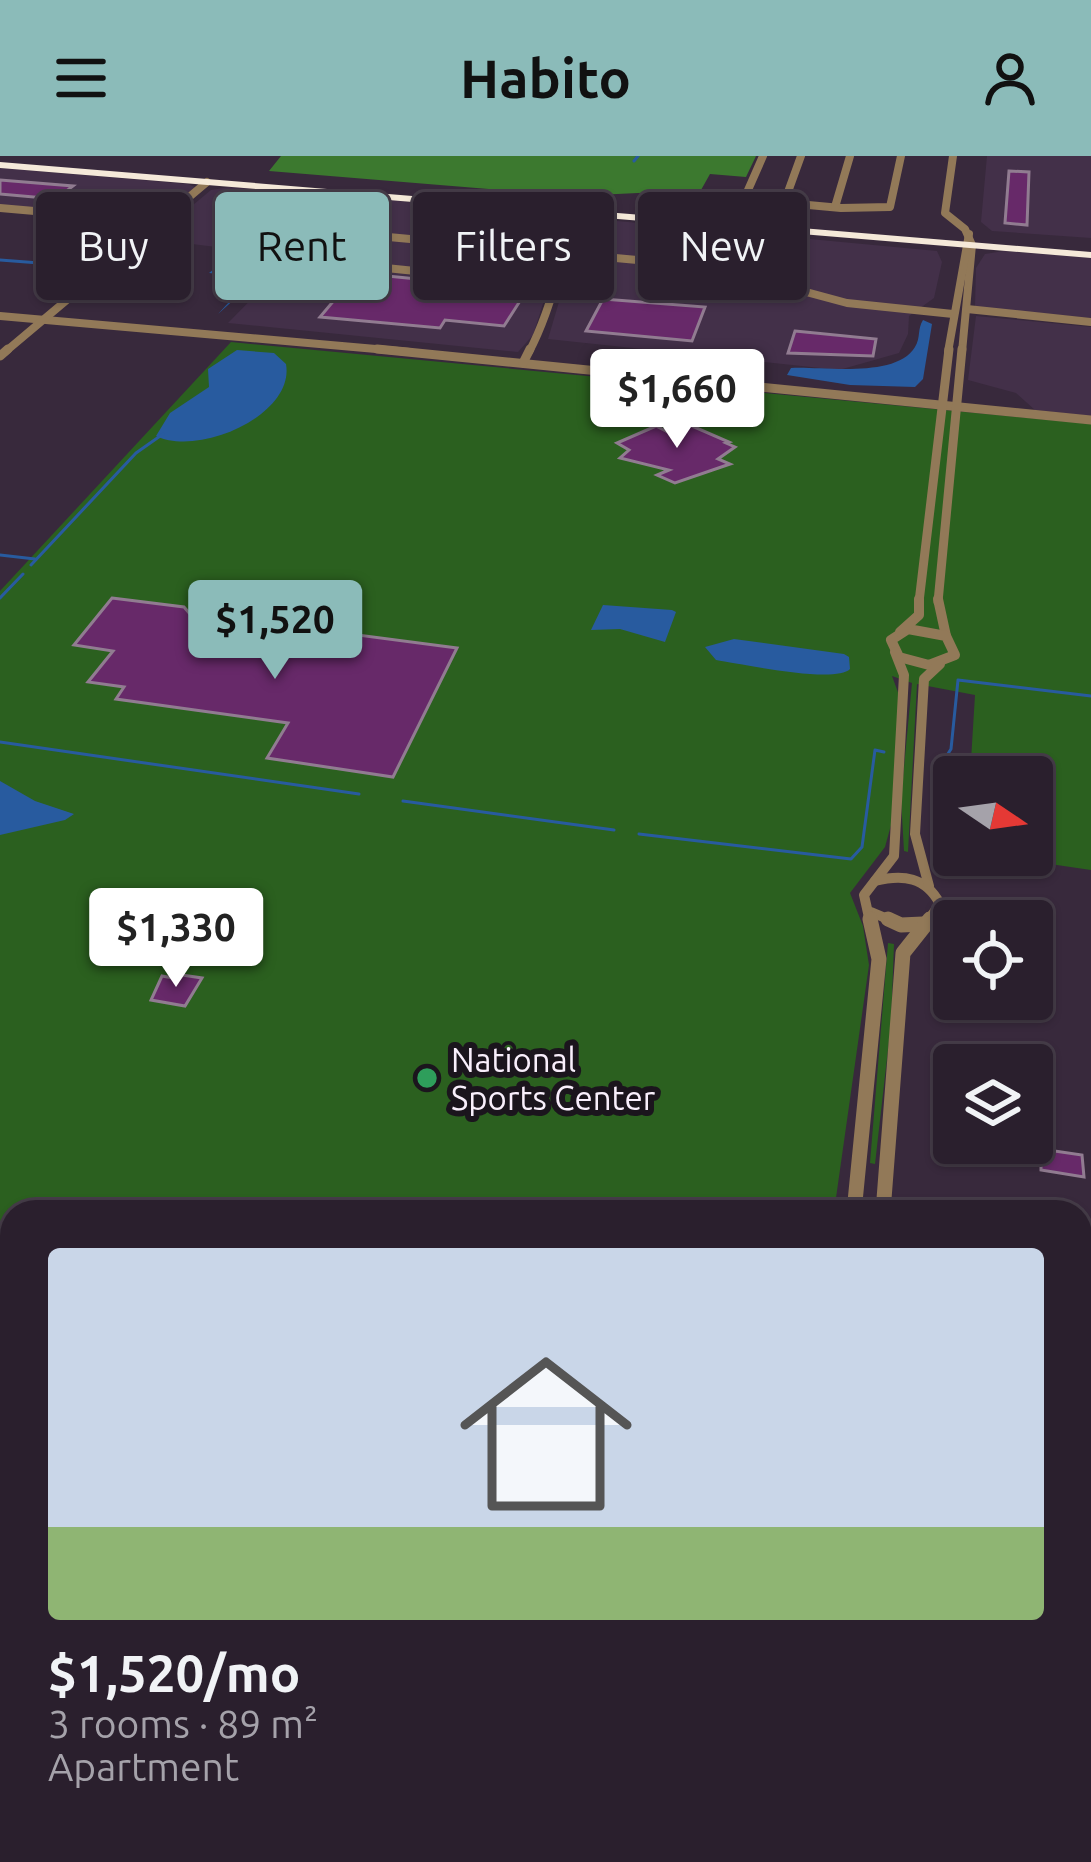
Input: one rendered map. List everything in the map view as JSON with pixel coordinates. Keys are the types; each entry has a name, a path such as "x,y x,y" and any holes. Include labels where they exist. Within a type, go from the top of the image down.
{"highway":[{"path":"17,156 638,207"},
{"path":"0,165 413,199"},
{"path":"614,216 892,238 1091,244"},
{"path":"807,223 1091,255"},
{"path":"892,238 940,246 966,264 981,252 1015,248"}],"street":[{"path":"747,192 763,156"},
{"path":"788,192 801,156"},
{"path":"835,207 850,156"},
{"path":"807,204 890,207 901,156"},
{"path":"884,1200 903,953 922,924 939,910 915,834 924,680 955,655 956,649 946,636 937,608 967,309 968,241 945,212 953,156"},
{"path":"191,196 207,182"},
{"path":"0,208 36,211"},
{"path":"413,242 350,236 326,262 413,270"},
{"path":"614,259 713,267 809,294 953,314"},
{"path":"855,1200 879,959 865,895 893,856 904,675 891,640 919,615 920,565 953,314 966,264"},
{"path":"809,294 934,304 956,295"},
{"path":"0,356 68,300"},
{"path":"523,363 551,300"},
{"path":"967,309 1091,322"},
{"path":"0,316 1091,420"},
{"path":"879,399 928,396 948,357"},
{"path":"900,632 928,630 946,636"},
{"path":"895,652 918,664 940,664"},
{"path":"875,881 896,876 929,886"},
{"path":"871,912 889,923 922,924"}],"shaded area":[{"path":"987,156 1091,156 1091,238 992,231 981,222"},
{"path":"0,168 195,187 189,192 36,192 36,209 0,206"},
{"path":"211,190 289,192 215,192 215,247 191,244 191,207"},
{"path":"389,200 413,202 413,300 544,300 533,335 518,352 228,323 251,300 389,300"},
{"path":"614,221 638,223 638,300 807,300 807,239 937,251 942,262 934,298 909,316 908,334 899,353 839,370 548,339 560,300 614,300"},
{"path":"1004,251 1091,258 1091,318 975,307 976,268 985,254"},
{"path":"976,316 1091,327 1091,416 1035,410 1016,393 968,380"}],"green space":[{"path":"281,156 756,156 746,177 710,174 701,190 614,194 526,192 269,171"},
{"name":"National Sports Center","path":"231,342 1091,424 1091,870 1053,864 1053,756 971,756 975,695 917,684 908,852 904,851 901,799 912,683 892,676 903,706 894,814 885,847 850,893 863,926 869,965 836,1200 0,1200 0,591"},
{"path":"888,943 894,944 891,1023 875,1164 870,1163"}],"water":[{"path":"923,320 932,324 923,379 915,387 850,385 787,375 791,368 857,369 892,363 915,347"},
{"path":"237,350 274,353 286,364 285,383 276,400 260,415 218,436 174,441 156,436 170,413 209,387 208,369"},
{"path":"603,605 676,612 665,642 620,629 591,630"},
{"path":"734,639 844,654 850,669 808,674 766,669 716,660 705,647"},
{"path":"0,781 35,801 74,814 0,835"}],"building":[{"path":"1009,171 1029,172 1027,225 1005,223"},
{"path":"0,180 73,186 65,192 36,192 36,197 0,194"},
{"path":"389,276 413,279 413,300 521,300 504,326 445,320 440,328 320,317 334,300 389,300"},
{"path":"602,300 705,307 692,341 586,331"},
{"path":"795,331 876,339 873,356 788,353"},
{"path":"669,416 729,442 735,447 718,459 730,464 675,483 657,475 669,470 620,458 629,450 617,443 656,426 672,434"},
{"path":"112,598 184,607 196,621 281,631 276,638 335,646 343,633 457,648 393,777 267,758 288,723 116,699 124,687 88,682 113,651 74,645"},
{"path":"182,975 202,978 185,1006 151,1000 162,976 179,979"},
{"path":"1053,1151 1082,1155 1084,1177 1041,1170 1041,1164 1053,1164"}],"waterway":[{"path":"634,161 638,156"},
{"path":"0,260 36,263"},
{"path":"31,565 136,453 163,434"},
{"path":"0,555 35,559"},
{"path":"0,598 23,574"},
{"path":"947,756 958,680 1091,696"},
{"path":"0,742 359,794"},
{"path":"639,834 851,859 862,847 875,750 884,752"},
{"path":"403,801 614,830"}],"place":[{"name":"National Sports Center","path":"427,1078"}]}
